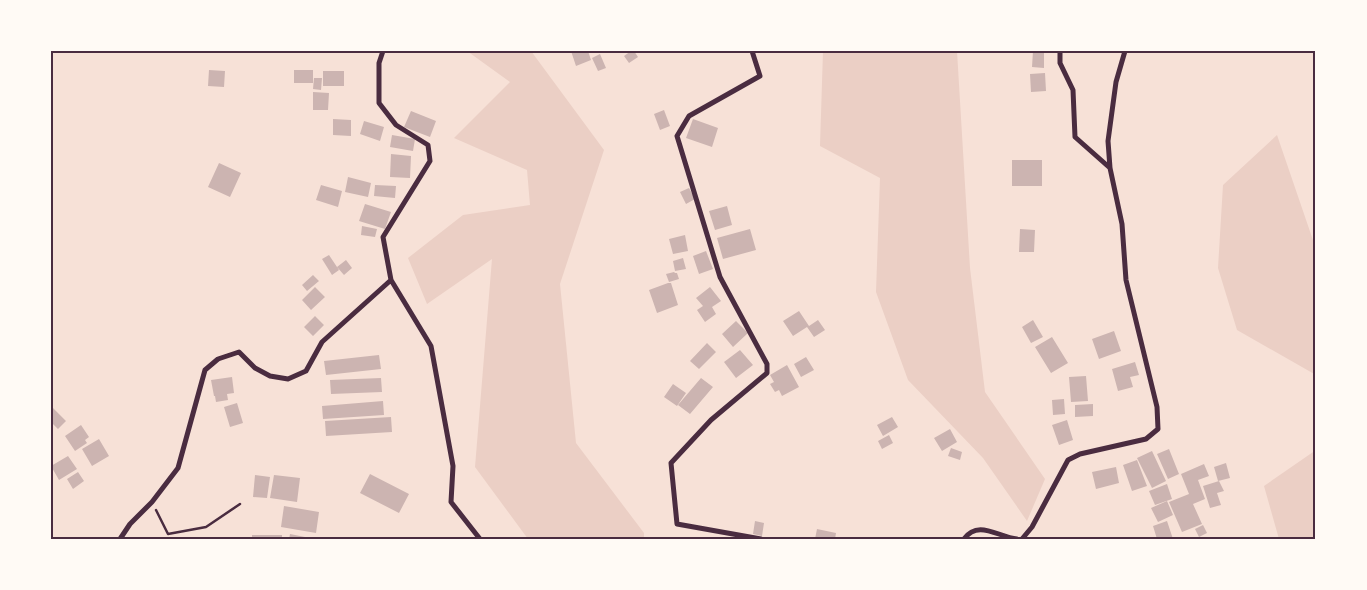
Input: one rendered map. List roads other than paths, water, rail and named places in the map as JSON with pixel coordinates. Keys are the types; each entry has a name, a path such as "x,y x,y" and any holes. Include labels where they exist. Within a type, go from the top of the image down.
{"street":[{"path":"383,51 379,63 379,103 396,125 428,144 430,161 383,236 391,280 431,346 453,466 451,502 480,539"},
{"path":"752,51 760,76 689,116 677,136 720,277 767,364 767,373 711,420 670,463 677,524 761,539"},
{"path":"1060,51 1060,63 1073,90 1075,137 1110,168"},
{"path":"1022,539 1032,527 1068,460 1080,454 1146,439 1158,429 1157,407 1126,280 1122,224 1110,168 1108,141 1116,82 1125,51"},
{"path":"120,539 130,524 152,502 178,468 205,370 218,359 239,352 254,368 270,376 288,379 306,371 322,342 391,280"},
{"path":"964,539 968,532 981,528 1017,539"}]}
